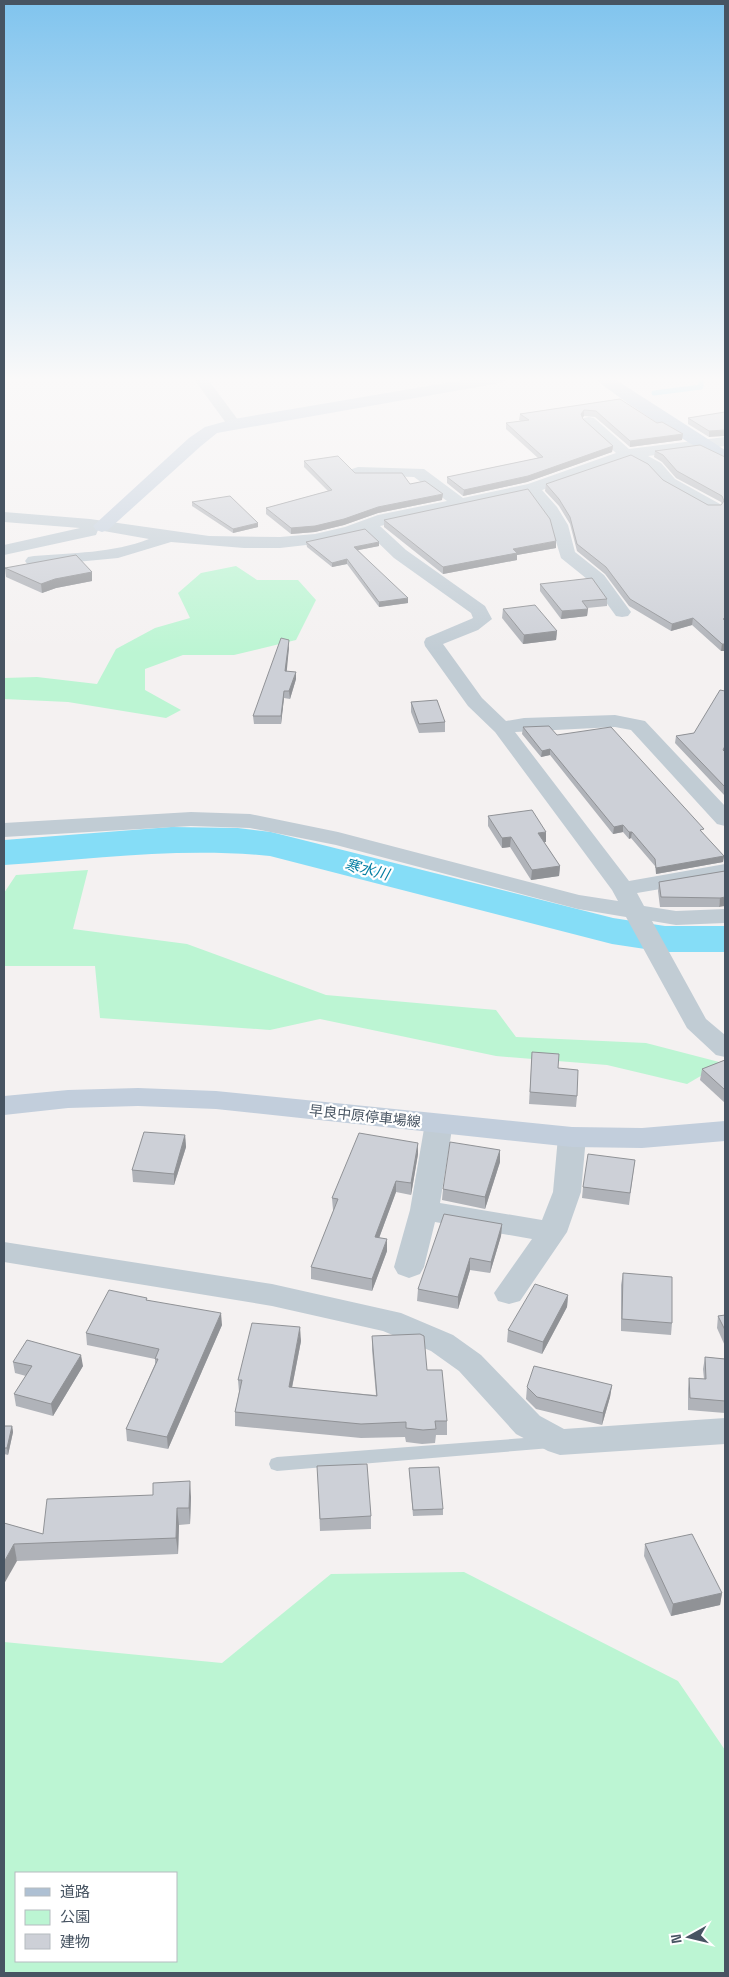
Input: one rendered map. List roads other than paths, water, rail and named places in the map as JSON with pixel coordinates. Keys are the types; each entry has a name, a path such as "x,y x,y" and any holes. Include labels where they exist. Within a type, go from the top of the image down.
{"street":[{"path":"4,550 86,533 102,526 164,470"},
{"path":"4,517 102,526 168,537 281,544 316,539 370,525 384,519 532,488 585,470"},
{"path":"659,470 669,482 714,507"},
{"path":"358,472 418,472 460,503"},
{"path":"532,488 556,515 565,538 567,554 598,579 622,612"},
{"path":"370,525 400,554 479,610 483,619 475,626 439,637 433,642 434,646 475,702 502,728 623,889 696,1023 725,1049"},
{"path":"34,561 105,556 143,548 168,537"},
{"path":"502,728 524,724 614,720 638,725 725,819"},
{"path":"4,830 191,819 250,820 347,841 578,902 676,918 725,916"},
{"path":"623,889 725,871"},
{"name":"早良中原停車場線","path":"4,1106 68,1099 167,1098 216,1100 572,1137 642,1138 725,1131"},
{"path":"409,1268 424,1210 439,1123"},
{"path":"510,1293 552,1232 567,1192 572,1137"},
{"path":"424,1210 552,1232"},
{"path":"4,1252 272,1295 390,1321 442,1343 470,1363 528,1425 560,1442 725,1431"}],"lane":[{"path":"276,1464 560,1442"}],"waterway":[{"name":"寒水川","path":"4,853 137,841 204,839 271,844 612,931 665,939 725,939"}]}
